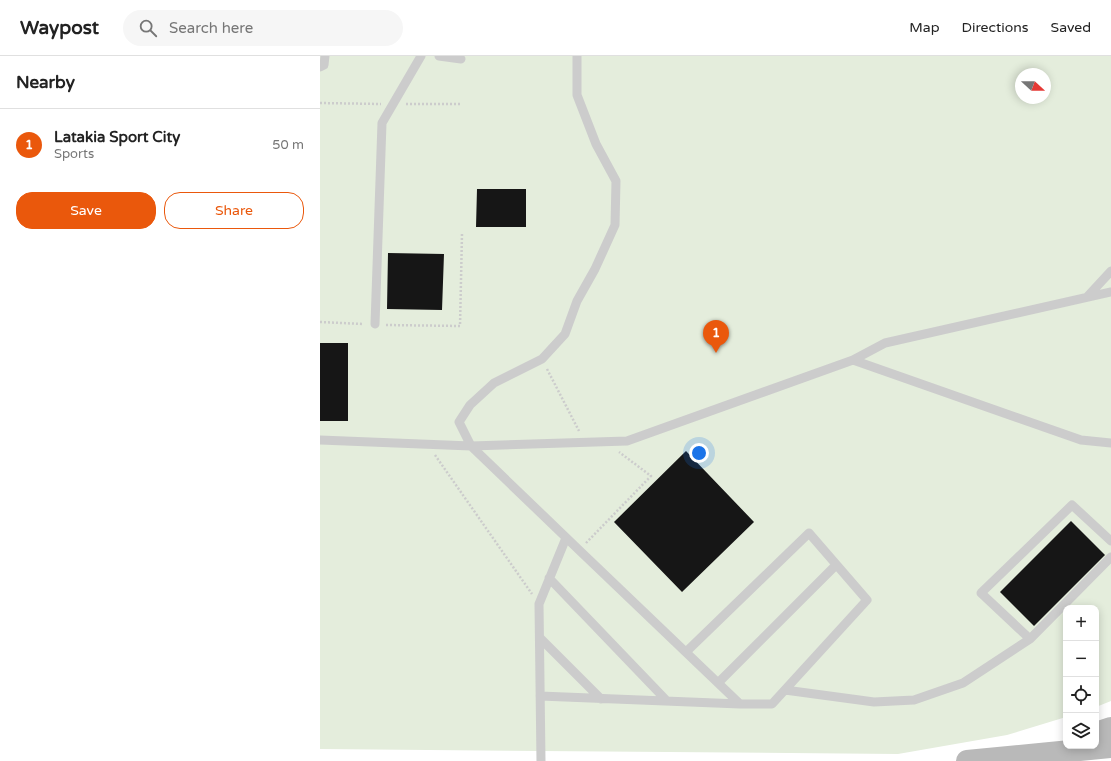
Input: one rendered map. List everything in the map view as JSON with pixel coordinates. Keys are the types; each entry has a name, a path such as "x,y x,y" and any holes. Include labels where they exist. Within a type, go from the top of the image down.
{"main road":[{"path":"1099,732 1111,728"},
{"path":"1038,754 1063,745"},
{"path":"968,761 1111,747"}],"lane":[{"path":"320,67 324,65 325,56"},
{"path":"375,324 382,124 421,56"},
{"path":"439,56 461,59"},
{"path":"577,56 577,95 596,144 616,181 615,225 595,269 577,301 565,334 542,360 494,383 470,405 459,422 471,446 740,704"},
{"path":"1087,297 1111,271"},
{"path":"320,440 471,446 627,441 853,360 885,343 1111,292"},
{"path":"853,360 1081,440 1111,443"},
{"path":"1030,639 981,593 1072,505 1111,541"},
{"path":"540,696 772,704 867,600 809,533 686,652"},
{"path":"540,761 539,604 566,538"},
{"path":"785,690 874,702 914,700 963,683 1030,639 1111,557"},
{"path":"718,683 836,565"},
{"path":"549,578 667,701"},
{"path":"540,638 601,698"}],"path":[{"path":"418,326 460,326 462,234"},
{"path":"542,360 585,442"},
{"path":"579,550 651,476 604,442"},
{"path":"428,444 539,604"}],"green space":[{"path":"320,56 1111,56 1111,701 1099,706 1099,605 1063,605 1063,718 1007,735 898,754 320,749"}],"building":[{"path":"477,189 526,189 526,227 476,227"},
{"path":"388,253 444,254 442,310 387,309"},
{"path":"320,343 348,343 348,421 320,421"},
{"path":"686,451 754,522 682,592 614,522"},
{"path":"1071,521 1105,555 1034,626 1000,592"}],"place":[{"name":"Latakia Sport City","path":"716,353"}]}
